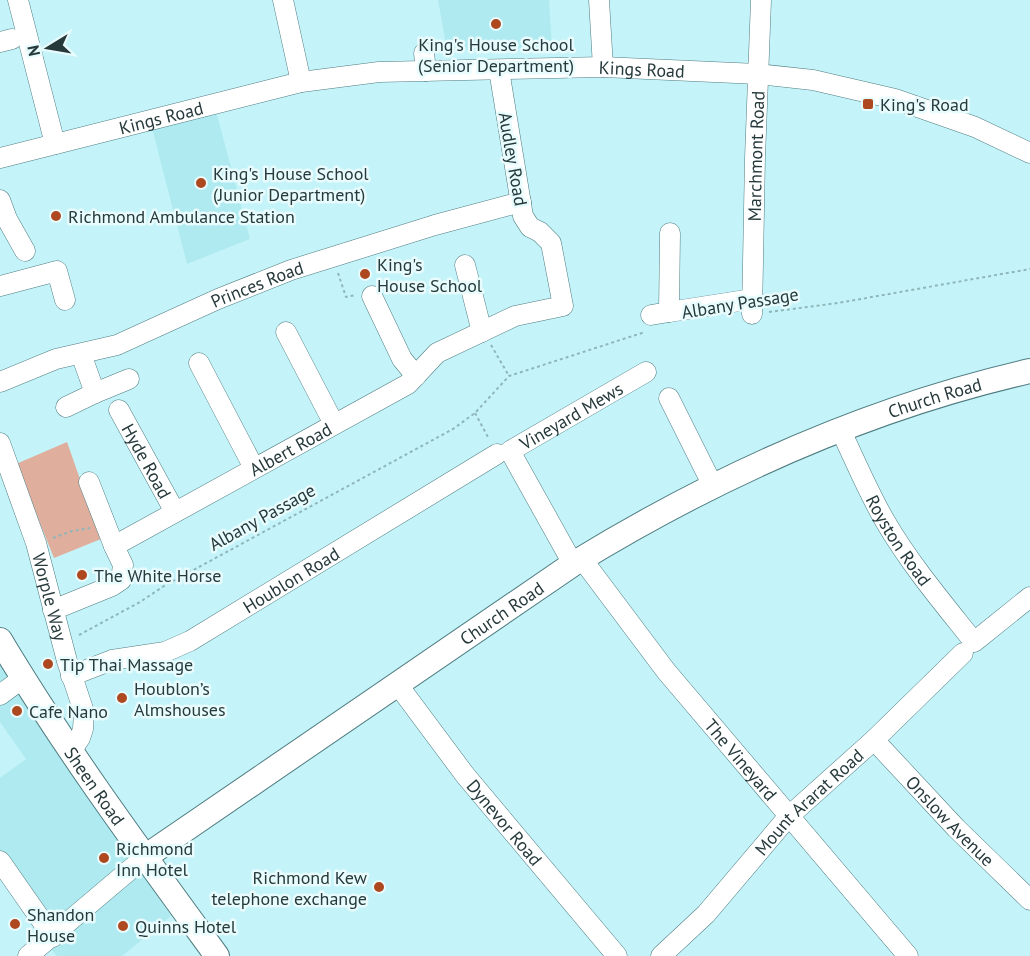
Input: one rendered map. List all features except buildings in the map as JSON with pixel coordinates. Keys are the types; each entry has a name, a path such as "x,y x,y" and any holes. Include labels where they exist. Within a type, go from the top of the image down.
{"main road":[{"name":"Church Road","path":"145,857 578,562 634,527 788,450 840,429 943,395 1030,371"},
{"name":"Sheen Road","path":"0,640 23,678 145,857 217,956"}],"street":[{"path":"18,0 55,144"},
{"path":"283,0 301,82"},
{"path":"599,0 603,68"},
{"name":"Marchmont Road","path":"752,306 761,0"},
{"name":"Kings Road","path":"0,158 301,82 380,72 425,62 499,70 603,68 758,74 813,80 895,99 975,127 1030,153"},
{"name":"Audley Road","path":"499,70 523,216 530,227 540,232 551,243 563,306"},
{"path":"0,200 7,219 26,251"},
{"name":"Princes Road","path":"0,382 56,359 117,345 218,299 291,270 435,225 521,202"},
{"path":"670,233 658,319 752,306"},
{"path":"465,265 483,332"},
{"path":"0,286 57,271 65,300"},
{"path":"372,296 402,358 416,376"},
{"name":"Albert Road","path":"114,546 408,384 437,353 515,316 563,306"},
{"path":"286,332 334,424"},
{"path":"81,354 95,393"},
{"path":"199,363 254,468"},
{"name":"Vineyard Mews","path":"518,465 510,451 646,372"},
{"path":"66,407 129,379"},
{"path":"669,398 713,486"},
{"name":"Hyde Road","path":"119,410 175,512"},
{"name":"Royston Road","path":"840,429 886,523 968,647"},
{"name":"Worple Way","path":"0,443 36,543 61,642 84,712 83,729 72,750"},
{"name":"Houblon Road","path":"71,676 112,660 165,652 183,645 497,454"},
{"name":"The Vineyard","path":"518,465 578,562 788,817 908,956"},
{"path":"53,610 112,586 121,580 123,565 89,482"},
{"name":"Mount Ararat Road","path":"661,956 706,914 788,817 874,740 968,647 1030,597"},
{"path":"0,695 23,678"},
{"name":"Dynevor Road","path":"398,685 465,774 617,956"},
{"name":"Onslow Avenue","path":"874,740 956,828 1030,900"},
{"name":"Church Road","path":"28,956 145,857"},
{"path":"0,861 52,937"}],"path":[{"path":"332,257 346,297 357,295 361,301 372,296"},
{"name":"Albany Passage","path":"752,306 838,303 1030,269"},
{"name":"Albany Passage","path":"61,642 105,622 164,586 453,429 475,413 509,376 644,332 658,319"},
{"path":"483,332 509,376"},
{"path":"475,413 497,454"},
{"path":"36,543 105,523"}],"shaded area":[{"name":"King's House School (Senior Department)","path":"438,0 549,0 552,48 447,50"},
{"name":"King's House School (Junior Department)","path":"216,111 250,239 187,264 152,128"},
{"path":"67,442 101,539 54,558 16,464"},
{"path":"0,655 126,851 171,916 122,956 57,956 51,949 46,916 0,850 0,778 26,759 0,722"}],"place":[{"name":"King's House School (Senior Department)","path":"496,24"},
{"name":"King's Road","path":"868,104"},
{"name":"King's House School (Junior Department)","path":"201,183"},
{"name":"Richmond Ambulance Station","path":"56,216"},
{"name":"King's House School","path":"365,274"},
{"name":"The White Horse","path":"82,575"},
{"name":"Tip Thai Massage","path":"48,664"},
{"name":"Houblon’s Almshouses","path":"122,698"},
{"name":"Cafe Nano","path":"17,711"},
{"name":"Richmond Inn Hotel","path":"104,858"},
{"name":"Richmond Kew telephone exchange","path":"379,887"},
{"name":"Shandon House","path":"15,924"},
{"name":"Quinns Hotel","path":"123,926"}]}
